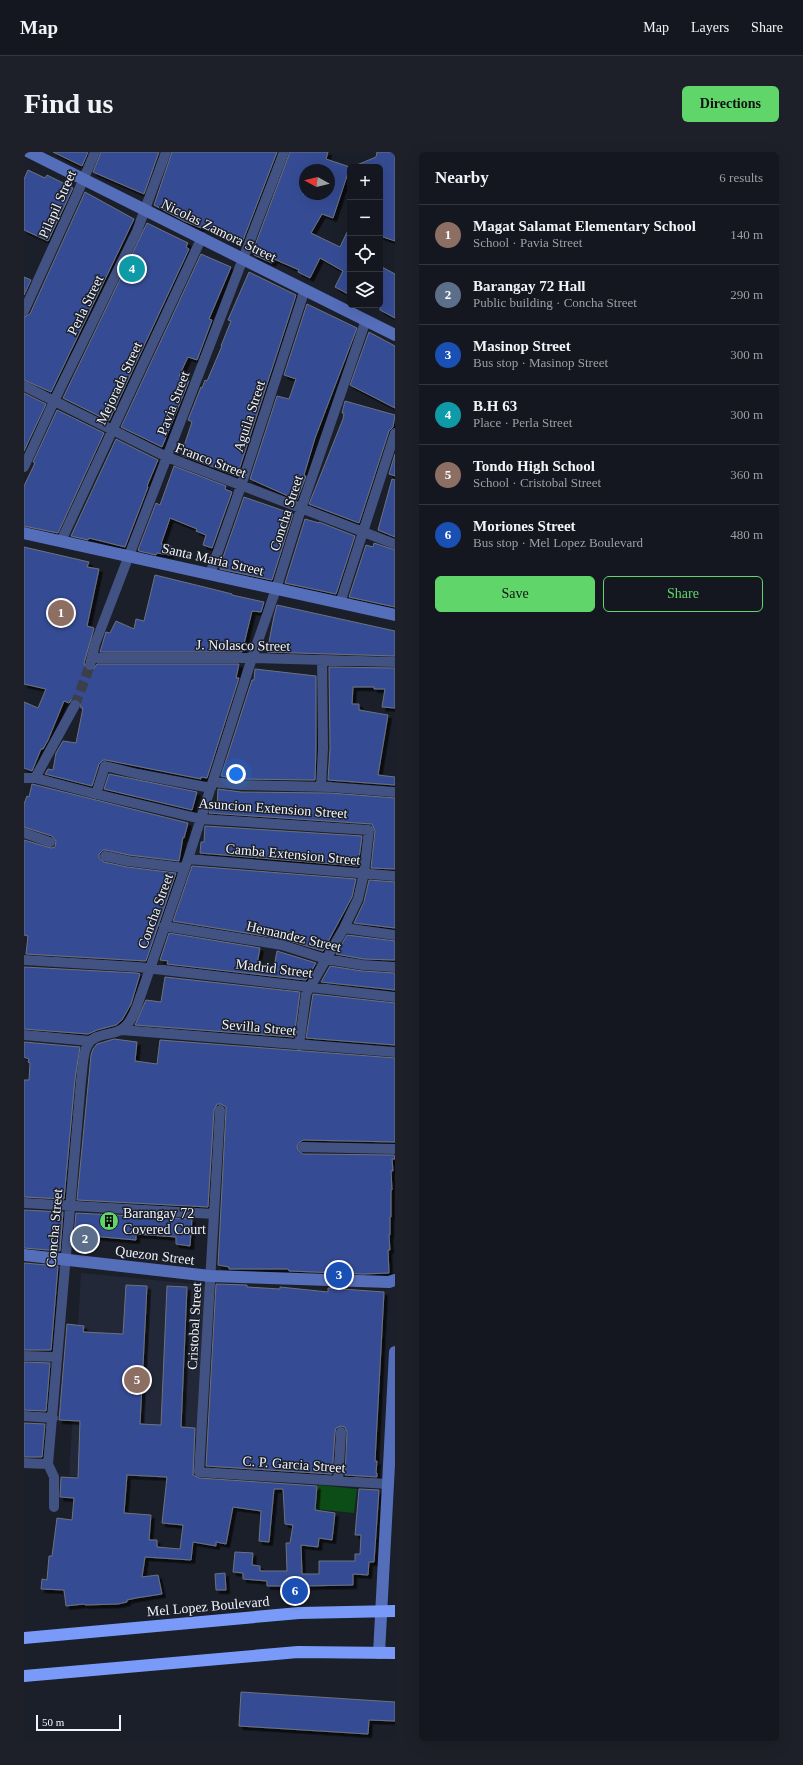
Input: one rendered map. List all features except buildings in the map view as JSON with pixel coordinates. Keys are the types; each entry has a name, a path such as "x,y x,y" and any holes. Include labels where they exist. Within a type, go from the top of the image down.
{"highway":[{"name":"Mel Lopez Boulevard","path":"24,1638 299,1613 395,1612"},
{"path":"24,1676 298,1652 395,1653"}],"street":[{"name":"Nicolas Zamora Street","path":"29,152 202,237 395,335"},
{"name":"Pilapil Street","path":"24,311 84,179 94,152"},
{"name":"Perla Street","path":"24,467 145,210 166,152"},
{"name":"Pavia Street","path":"90,665 129,556 284,152"},
{"name":"Mejorada Street","path":"61,541 202,237"},
{"name":"Aguila Street","path":"210,574 241,486 305,289"},
{"name":"Concha Street","path":"122,1030 132,1017 137,1006 187,864 301,509 366,320"},
{"name":"Franco Street","path":"24,386 167,458 395,544"},
{"path":"340,603 364,533 395,433"},
{"name":"Santa Maria Street","path":"24,533 395,615"},
{"name":"J. Nolasco Street","path":"93,654 97,658 252,658 395,662"},
{"path":"321,787 323,748 322,660"},
{"path":"24,778 35,778 75,705"},
{"path":"96,794 106,766 145,776 212,785 321,787 395,792"},
{"name":"Asuncion Extension Street","path":"35,778 96,794 201,818 369,830 364,874"},
{"path":"24,834 50,842"},
{"name":"Camba Extension Street","path":"105,856 128,861 395,876"},
{"path":"300,1045 306,994 312,986 344,928 358,899 364,874"},
{"name":"Hernandez Street","path":"164,926 282,945 326,959 363,965 395,967"},
{"path":"344,928 395,935"},
{"name":"Madrid Street","path":"24,960 150,968 395,997"},
{"path":"24,1035 90,1041 105,1034 122,1030"},
{"name":"Sevilla Street","path":"122,1030 395,1052"},
{"name":"Concha Street","path":"54,1507 54,1478 48,1464 81,1080 86,1051 90,1041"},
{"name":"Cristobal Street","path":"199,1472 220,1110"},
{"path":"303,1147 395,1149"},
{"path":"24,1202 214,1214"},
{"name":"Quezon Street","path":"24,1255 210,1276 389,1282 395,1280"},
{"path":"379,1653 380,1611 395,1352"},
{"path":"24,1356 57,1357"},
{"path":"24,1416 53,1418"},
{"path":"338,1481 341,1432"},
{"path":"24,1463 48,1464"},
{"name":"C. P. Garcia Street","path":"199,1472 388,1484"}],"shaded area":[{"path":"81,1273 206,1285 194,1481 69,1476"}],"green space":[{"path":"318,1485 357,1489 354,1513 315,1509"}],"tunnel":[{"path":"75,705 90,665"}],"place":[{"name":"B.H 63","path":"132,269"},
{"name":"Magat Salamat Elementary School","path":"61,613"},
{"name":"Barangay 72 Covered Court","path":"109,1221"},
{"name":"Barangay 72 Hall","path":"85,1239"},
{"name":"Masinop Street","path":"339,1275"},
{"name":"Tondo High School","path":"137,1380"},
{"name":"Moriones Street","path":"295,1591"}]}
